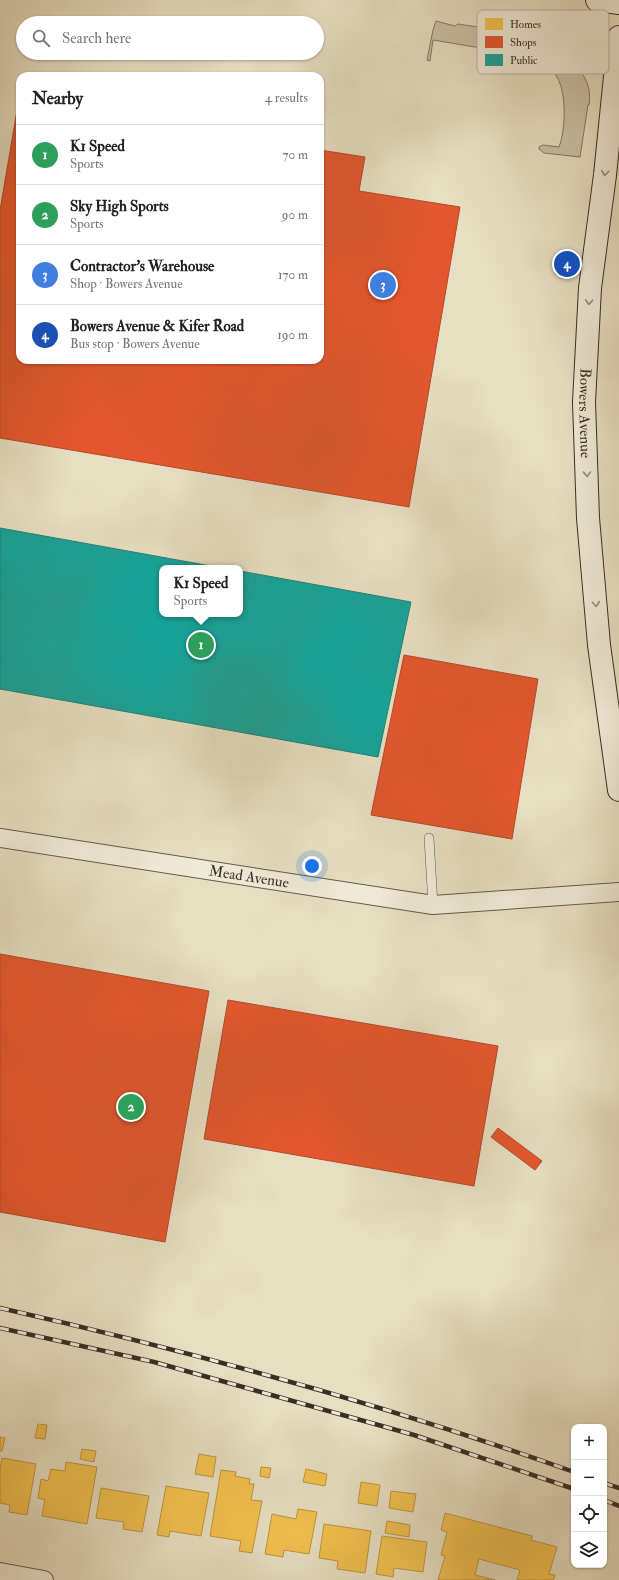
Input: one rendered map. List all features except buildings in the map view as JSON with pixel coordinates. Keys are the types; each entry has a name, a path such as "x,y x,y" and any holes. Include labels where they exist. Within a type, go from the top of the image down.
{"main road":[{"path":"597,0 619,3"},
{"name":"Bowers Avenue","path":"619,37 605,175 590,288 584,402 588,518 599,645 619,790"}],"street":[{"name":"Mead Avenue","path":"0,838 433,905 619,892"},
{"path":"0,1572 44,1580"}],"lane":[{"path":"429,838 433,905"}],"shaded area":[{"path":"436,21 455,26 458,24 477,27 477,47 433,40 430,61 427,60"},
{"path":"555,74 582,74 589,89 589,105 580,157 544,153 539,149 539,147 543,145 559,147 563,130 564,109 562,89"}],"railway":[{"path":"0,1308 145,1343 289,1381 432,1424 571,1471"},
{"path":"0,1328 154,1362 414,1435 571,1488"},
{"path":"607,1484 619,1488"},
{"path":"607,1501 619,1506"}],"place":[{"name":"Bowers Avenue & Kifer Road","path":"567,264"},
{"name":"Contractor's Warehouse","path":"383,285"},
{"name":"K1 Speed","path":"201,645"},
{"name":"Sky High Sports","path":"131,1107"}]}
